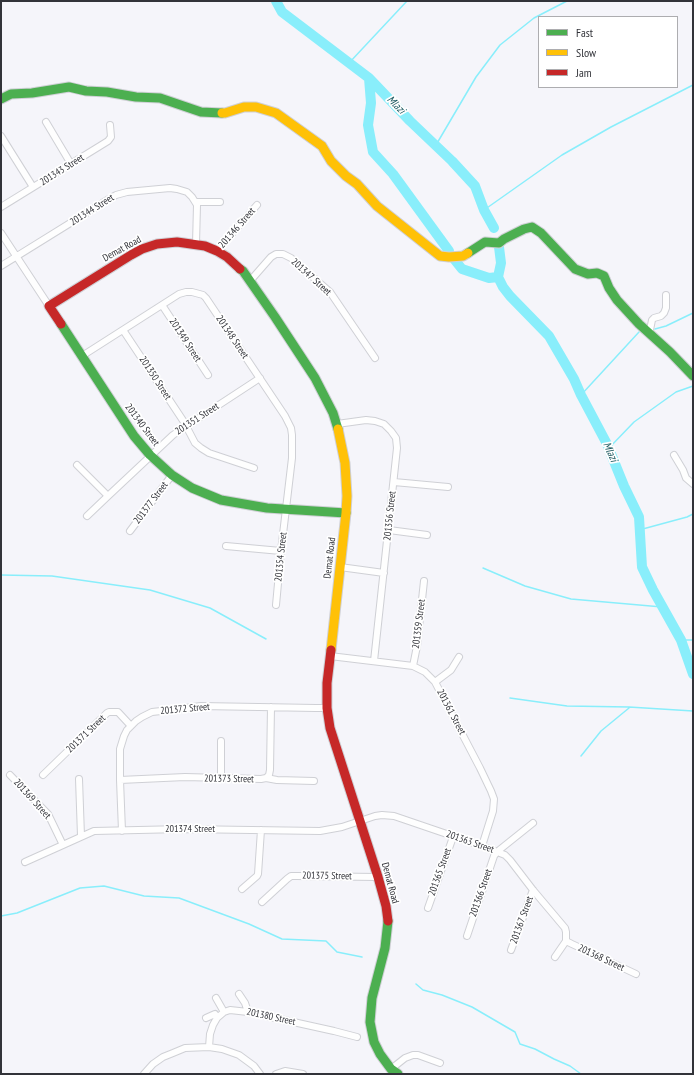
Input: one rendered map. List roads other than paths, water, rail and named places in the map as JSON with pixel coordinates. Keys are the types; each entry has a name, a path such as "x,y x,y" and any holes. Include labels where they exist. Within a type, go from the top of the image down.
{"street":[{"path":"1,99 11,94 32,94 69,87 86,91 107,92 136,97 160,98 201,112 225,113 244,108 256,107 276,113 322,146 331,161 346,176 357,184 377,206 440,256 463,256 485,242 499,243 524,229 532,227 541,233 575,268 588,274 597,273 604,276 609,288 617,300 639,324 670,352 693,376"},
{"path":"46,122 71,164"},
{"name":"201343 Street","path":"1,208 110,139 110,125"},
{"path":"1,136 33,187"},
{"name":"201344 Street","path":"1,266 121,193 166,188 177,189 186,192 196,202"},
{"path":"196,244 196,202 220,202"},
{"name":"201346 Street","path":"217,251 257,205"},
{"name":"201340 Street","path":"1,233 134,436 150,455 172,475 192,488 221,500 249,506 346,513"},
{"name":"Demat Road","path":"49,306 142,249 165,243 177,242 196,244 217,251 243,271 315,378 333,413 343,451 347,496 327,684 327,708 330,728 386,906 388,920 385,948 372,998 370,1022 377,1049 395,1071"},
{"name":"201347 Street","path":"250,281 271,257 276,254 284,254 330,292 375,358"},
{"name":"201348 Street","path":"82,356 179,294 192,292 203,296 260,378 285,416 291,428 292,458 286,509"},
{"path":"652,337 650,330 652,320 664,313 666,308 666,295"},
{"name":"201349 Street","path":"162,305 208,375"},
{"name":"201350 Street","path":"123,330 200,448 209,453 254,468"},
{"name":"201351 Street","path":"87,516 150,455 173,435 260,378"},
{"name":"201356 Street","path":"337,424 375,420 384,424 396,438 397,448 394,482 374,661"},
{"path":"674,455 686,478 693,484"},
{"path":"77,465 108,496"},
{"name":"201377 Street","path":"130,531 172,475"},
{"path":"394,482 448,487"},
{"name":"201354 Street","path":"276,605 286,509"},
{"path":"389,530 427,535"},
{"path":"226,546 281,552"},
{"path":"340,567 384,573"},
{"name":"201359 Street","path":"412,666 417,646 424,581"},
{"name":"201361 Street","path":"330,656 412,666 425,672 435,682 480,768 494,799 493,811 482,846"},
{"path":"435,682 451,670 459,657"},
{"name":"201372 Street","path":"122,831 120,749 124,736 131,726 142,717 152,712 212,706 327,708"},
{"name":"201373 Street","path":"120,780 185,777 266,778 269,775 270,770 271,707"},
{"name":"201371 Street","path":"44,775 109,712 118,712 131,726"},
{"path":"221,741 221,778"},
{"name":"201369 Street","path":"10,775 48,814 63,845"},
{"path":"266,778 278,780 314,781"},
{"path":"79,779 81,836"},
{"name":"201363 Street","path":"360,820 382,815 394,816 498,851 505,855 532,890 565,928 566,941"},
{"name":"201374 Street","path":"25,862 94,831 176,829 326,831 360,820"},
{"path":"498,851 533,823"},
{"path":"242,889 258,874 261,830"},
{"name":"201365 Street","path":"428,908 453,837"},
{"name":"201366 Street","path":"467,936 494,856 498,851"},
{"name":"201375 Street","path":"262,902 291,876 378,877"},
{"name":"201367 Street","path":"511,950 532,890"},
{"path":"556,957 566,941"},
{"name":"201368 Street","path":"566,941 636,974"},
{"path":"239,994 245,1003 248,1012"},
{"path":"209,1047 210,1034 213,1025 217,1018 224,1012 216,998"},
{"name":"201380 Street","path":"224,1012 230,1010 248,1012 357,1037"},
{"path":"206,1018 215,1014 217,1018"},
{"path":"144,1074 153,1064 163,1057 185,1048 209,1047 222,1048 239,1055 254,1066 260,1074"},
{"path":"395,1071 405,1058 413,1055 418,1055 440,1063"},
{"path":"276,1074 285,1072 303,1074"}],"waterway":[{"name":"Mlazi","path":"276,1 282,12 369,78 410,121 452,161 475,186 484,210 494,228"},
{"path":"349,63 407,1"},
{"path":"436,145 476,77 500,45 534,18 567,1"},
{"path":"369,78 371,103 368,125 373,152 393,174 449,251"},
{"path":"484,210 562,155 611,127 693,85"},
{"name":"Mlazi","path":"499,247 501,263 498,277 503,287 549,336 574,379 607,444 624,486 639,517 642,567 681,640 693,674"},
{"path":"454,259 462,269 489,278 498,277"},
{"path":"655,329 666,326 693,313"},
{"path":"581,395 639,332"},
{"path":"609,448 634,422 676,392 693,386"},
{"path":"639,530 693,514"},
{"path":"483,568 525,586 571,599 662,607"},
{"path":"1,575 52,576 150,590 210,608 266,639"},
{"path":"681,640 693,640"},
{"path":"510,698 567,706 629,707 693,711"},
{"path":"581,756 601,731 629,708"},
{"path":"1,916 17,913 80,888 104,886 144,896 179,898 249,924 282,939 326,941 337,952 362,957"},
{"path":"416,984 423,990 442,995 472,1007 515,1032 520,1044 535,1049 570,1066 581,1074"}]}
